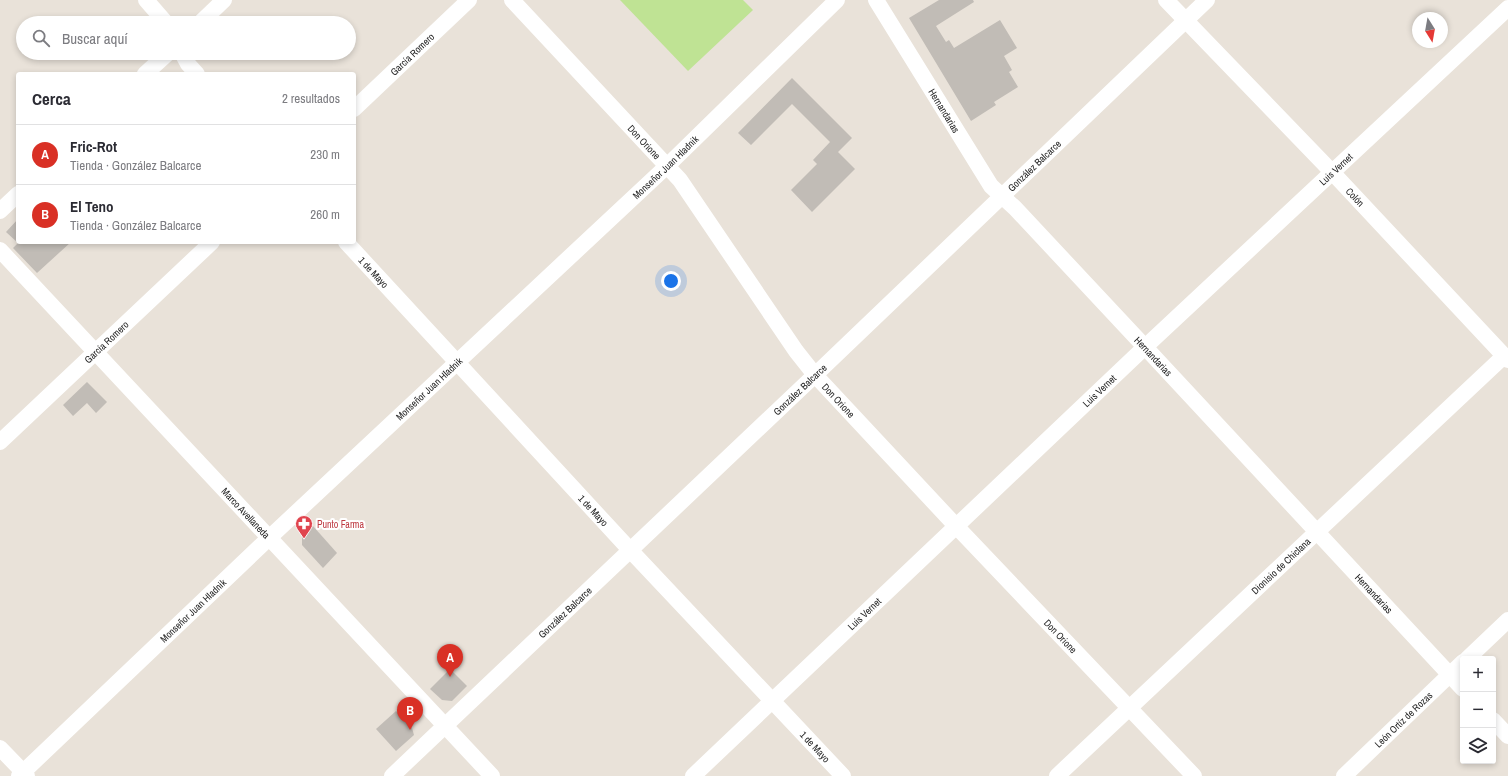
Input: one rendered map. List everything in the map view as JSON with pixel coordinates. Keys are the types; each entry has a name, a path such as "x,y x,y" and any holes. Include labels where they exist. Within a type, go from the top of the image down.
{"street":[{"path":"146,0 160,16"},
{"path":"207,16 224,0"},
{"name":"García Romero","path":"356,107 469,0"},
{"name":"Don Orione","path":"512,0 680,180 792,344 815,375 956,526 1194,776"},
{"name":"Monseñor Juan Hladnik","path":"23,775 269,538 458,363 667,166 837,0"},
{"name":"Hernandarias","path":"876,0 983,176 1145,346 1460,686"},
{"name":"Colón","path":"1166,0 1332,172 1506,358"},
{"name":"González Balcarce","path":"392,776 631,551 1207,0"},
{"name":"Luis Vernet","path":"693,776 771,700 1145,346 1508,8"},
{"path":"147,72 160,60"},
{"path":"186,60 195,72"},
{"path":"0,211 16,196"},
{"name":"García Romero","path":"0,442 210,244"},
{"name":"1 de Mayo","path":"348,244 631,551 842,776"},
{"name":"Marco Avellaneda","path":"0,250 492,776"},
{"name":"Dionisio de Chiclana","path":"1057,776 1316,532 1506,358"},
{"path":"1469,656 1508,620"},
{"name":"León Ortíz de Rozas","path":"1344,776 1460,665"},
{"path":"1496,723 1508,736"},
{"path":"0,748 23,775"}],"green space":[{"path":"620,0 743,0 753,10 688,71"}],"building":[{"path":"939,0 973,0 974,2 936,26 946,42 949,40 954,48 1000,20 1017,48 1004,56 1012,70 1009,72 1018,87 994,102 996,105 971,121 909,18"},
{"path":"792,78 852,138 838,152 855,169 812,212 791,190 817,164 813,160 830,142 792,104 751,145 738,133"},
{"path":"16,221 16,241 6,232"},
{"path":"17,244 69,244 37,273 13,248"},
{"path":"87,382 107,402 96,413 87,403 73,416 63,405"},
{"path":"313,526 337,553 323,568 302,545 302,536"},
{"path":"450,669 467,686 452,701 442,700 430,689"},
{"path":"396,711 412,728 414,735 396,751 376,729"}],"place":[{"name":"Punto Farma","path":"304,539"},
{"name":"Fric-Rot","path":"450,677"},
{"name":"El Teno","path":"410,730"}]}
